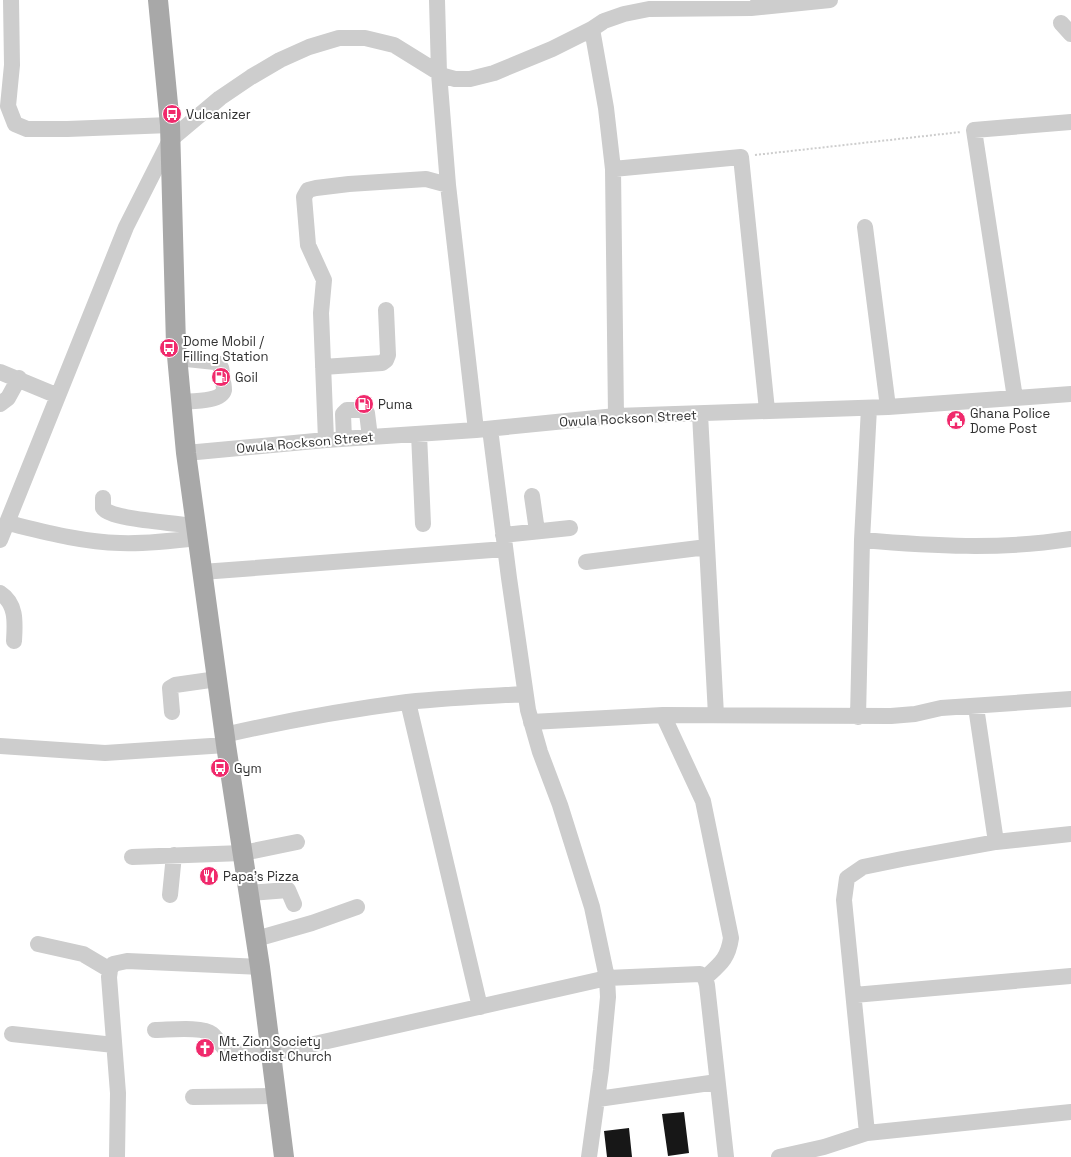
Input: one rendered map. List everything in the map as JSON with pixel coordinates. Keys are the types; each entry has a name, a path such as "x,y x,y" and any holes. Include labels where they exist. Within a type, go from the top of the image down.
{"main road":[{"path":"158,0 170,132 177,358 186,453 225,740 256,939 284,1157"}],"street":[{"path":"11,0 12,65 8,106 15,124 27,129 170,132"},
{"path":"437,0 439,73 448,185 483,430 504,542 525,694 531,722 592,907 606,978 608,997 598,1099 590,1157"},
{"path":"0,540 126,227 170,132 251,77 280,60 309,46 340,38 365,38 394,44 439,73 455,79 470,79 494,72 552,49 592,29 604,21 624,14 649,9 710,10 768,3 830,0"},
{"path":"592,29 606,108 613,169 616,416"},
{"path":"1015,398 974,130 1071,122"},
{"path":"613,169 741,157 767,410"},
{"path":"326,440 321,313 324,280 312,256 306,236 304,197 308,190 349,184 426,179 448,185"},
{"path":"865,227 888,407"},
{"path":"323,367 382,363 386,360 388,355 386,310"},
{"path":"177,358 215,362 222,367 224,390 221,395 216,398 181,402"},
{"path":"0,372 19,378 58,396"},
{"path":"0,404 8,398 19,378"},
{"name":"Owula Rockson Street","path":"186,453 344,438 483,430 616,416 700,414 767,410 869,408 1071,394"},
{"path":"858,716 862,540 869,408"},
{"path":"344,438 343,414 347,410 365,410 367,413 370,437"},
{"path":"700,414 716,715"},
{"path":"419,434 423,524"},
{"path":"532,496 537,532"},
{"path":"103,498 103,508 108,513 196,532"},
{"path":"8,522 59,535 119,543 151,543 196,532"},
{"path":"202,572 504,542 537,532 570,528"},
{"path":"862,540 975,547 1047,543 1071,539"},
{"path":"586,562 708,547"},
{"path":"0,593 6,596 13,608 15,622 14,641"},
{"path":"172,712 169,694 170,688 175,685 217,679"},
{"path":"0,746 105,753 225,740 298,718 408,702 525,694"},
{"path":"531,722 663,715 891,716 915,714 942,708 976,707 1071,699"},
{"path":"408,702 480,1007"},
{"path":"976,707 996,842"},
{"path":"663,715 703,801 731,938 729,951 724,960 705,978"},
{"path":"867,1133 844,900 847,878 863,867 996,842 1071,834"},
{"path":"132,857 243,852 297,842"},
{"path":"170,895 174,855"},
{"path":"249,893 288,890 294,904"},
{"path":"256,939 312,923 357,907"},
{"path":"38,944 83,954 110,970"},
{"path":"117,1157 118,1093 110,970 113,964 127,961 260,968"},
{"path":"155,1030 205,1030 216,1038 224,1049 230,1053 270,1054 606,978 700,974 705,978 726,1157"},
{"path":"854,995 1071,976"},
{"path":"12,1034 114,1045"},
{"path":"598,1099 717,1082"},
{"path":"193,1097 276,1096"},
{"path":"779,1157 824,1147 867,1133 1071,1112"}],"path":[{"path":"741,157 974,130"}],"building":[{"path":"684,1112 689,1153 668,1156 662,1114"},
{"path":"629,1128 632,1157 607,1157 604,1131"}],"place":[{"name":"Vulcanizer","path":"172,114"},
{"name":"Dome Mobil / Filling Station","path":"169,348"},
{"name":"Goil","path":"221,377"},
{"name":"Puma","path":"364,404"},
{"name":"Ghana Police Dome Post","path":"956,420"},
{"name":"Gym","path":"220,768"},
{"name":"Papa's Pizza","path":"209,876"},
{"name":"Mt. Zion Society Methodist Church","path":"205,1048"}]}
